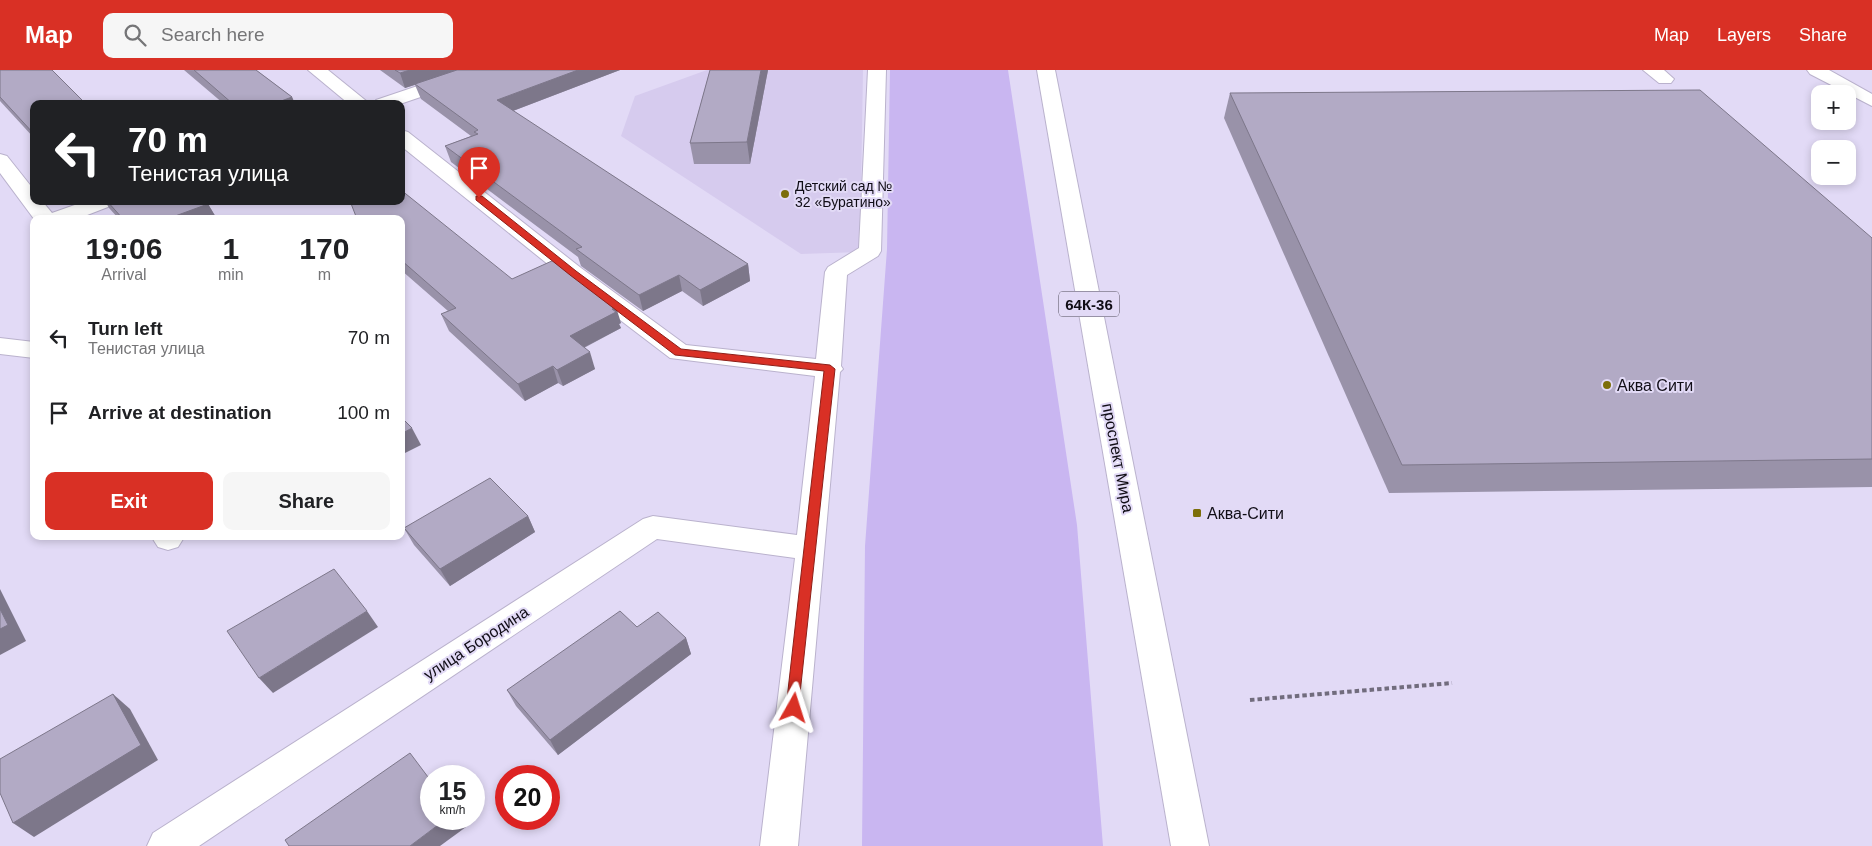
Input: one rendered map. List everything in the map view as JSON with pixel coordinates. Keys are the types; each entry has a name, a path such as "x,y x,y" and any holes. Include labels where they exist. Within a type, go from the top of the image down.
{"street":[{"path":"317,70 356,100"},
{"path":"394,100 482,70"},
{"path":"778,846 830,369 836,272 870,250 877,70"},
{"name":"проспект Мира","path":"1046,70 1190,846"},
{"path":"1816,70 1872,101"},
{"path":"405,139 573,273 679,352 830,369"},
{"path":"0,160 30,199"},
{"path":"34,205 42,215"},
{"path":"67,215 95,205"},
{"path":"0,346 30,350"},
{"name":"улица Бородина","path":"166,846 653,527 811,549"}],"path":[{"path":"1250,700 1452,683"}],"shaded area":[{"name":"Детский сад № 32 «Буратино»","path":"707,70 863,70 860,252 801,254 621,136 635,96"},
{"path":"890,70 1008,70 1077,525 1103,846 862,846 865,546 887,249"}],"building":[{"path":"0,70 52,70 82,100 30,100 30,130 0,97"},
{"path":"194,70 256,70 292,97 284,100 228,100"},
{"path":"395,70 410,70 400,73"},
{"path":"457,70 578,70 497,100 748,264 700,290 679,275 639,295 576,249 582,247 445,146 478,134 474,132 478,130 415,84"},
{"path":"710,70 761,70 747,142 690,143"},
{"name":"Аква Сити","path":"1700,90 1872,238 1872,459 1402,465 1230,93"},
{"path":"405,193 512,279 554,260 616,307 612,309 616,312 570,336 590,352 557,370 553,366 518,384 441,314 456,308 405,263 405,215 355,215 352,205 405,205"},
{"path":"111,205 205,205 178,215 119,215"},
{"path":"405,421 412,428 405,432"},
{"path":"490,478 528,516 440,569 405,527"},
{"path":"334,569 367,611 259,678 227,631"},
{"path":"0,609 8,625 0,629"},
{"path":"620,611 637,627 658,612 686,638 550,740 507,690"},
{"path":"113,694 141,745 13,823 0,793 0,759"},
{"path":"410,753 420,766 420,830 431,830 410,846 289,846 285,840"}],"place":[{"name":"Детский сад № 32 «Буратино»","path":"785,194"},
{"name":"Аква Сити","path":"1607,385"},
{"name":"Аква-Сити","path":"1197,513"}],"route":[{"path":"479,198 573,273 679,352 830,369 794,708"}]}
